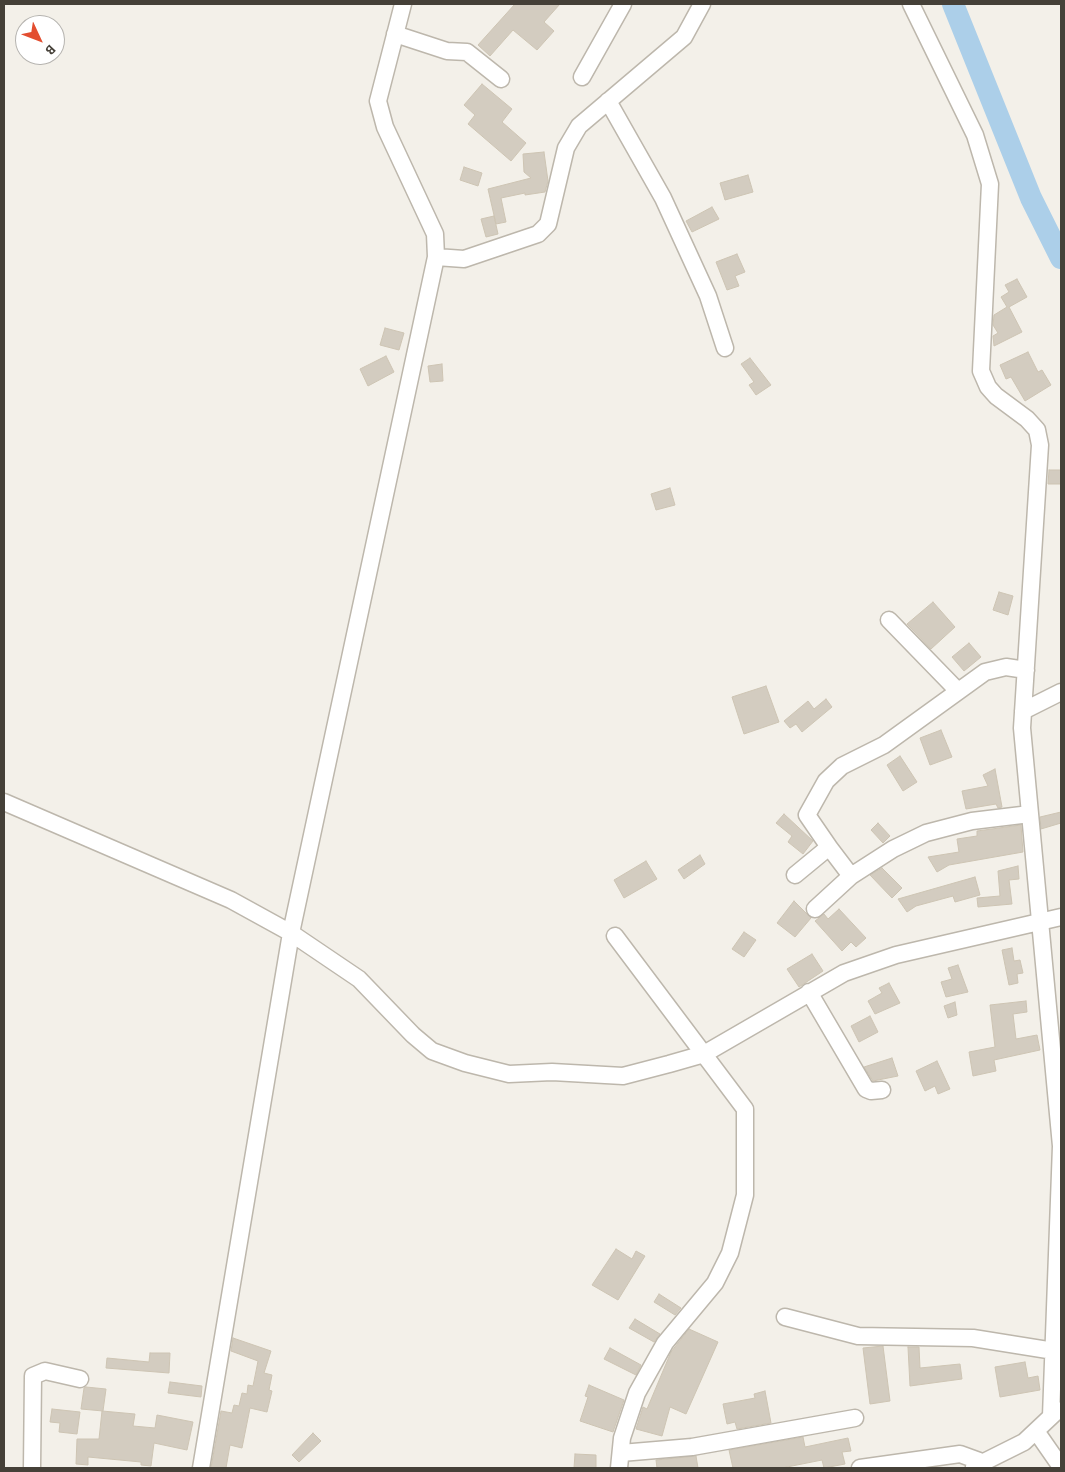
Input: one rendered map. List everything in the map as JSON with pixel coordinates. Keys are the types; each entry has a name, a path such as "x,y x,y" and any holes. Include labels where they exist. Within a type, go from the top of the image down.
{"street":[{"path":"201,1468 292,933 436,257 435,234 385,127 378,101 403,4"},
{"path":"582,77 623,4"},
{"path":"436,257 464,259 538,234 548,224 566,148 579,126 684,37 702,4"},
{"path":"860,1468 960,1454 977,1465 1024,1442 1056,1411 1054,1351 1059,1263 1061,1146 1022,728 1040,445 1037,430 1027,419 996,396 988,387 981,371 990,184 975,135 911,4"},
{"path":"395,34 447,51 467,52 501,79"},
{"path":"608,101 663,198 708,296 725,348"},
{"path":"889,620 958,691"},
{"path":"851,876 806,815 826,781 842,766 884,745 985,672 1006,668 1026,670"},
{"path":"1023,711 1061,692"},
{"path":"4,802 231,900 292,933 359,979 413,1035 432,1051 465,1063 509,1074 552,1072 623,1076 704,1054 844,973 896,954 1061,916"},
{"path":"815,909 851,876 893,849 926,834 972,821 1030,814"},
{"path":"795,876 829,847"},
{"path":"615,936 745,1109 745,1196 730,1253 715,1283 665,1343 638,1393 622,1438 620,1461 854,1418"},
{"path":"809,992 866,1089 871,1091 882,1090"},
{"path":"785,1316 858,1336 973,1338 1054,1351"},
{"path":"32,1468 33,1376 45,1371 80,1379"},
{"path":"1036,1431 1061,1466"}],"building":[{"path":"515,4 560,4 544,22 554,31 537,50 513,30 490,56 478,45"},
{"path":"482,84 512,109 502,122 526,143 511,161 468,124 475,115 464,105"},
{"path":"544,152 548,181 545,192 525,195 525,193 501,198 506,222 496,224 488,189 531,178 524,172 523,154"},
{"path":"464,167 482,173 478,186 460,180"},
{"path":"748,175 753,192 725,200 720,183"},
{"path":"712,207 719,219 692,232 686,221"},
{"path":"494,216 498,234 486,237 481,219"},
{"path":"737,254 745,272 735,276 739,286 727,290 716,262"},
{"path":"1017,279 1027,297 1009,307 1022,332 994,346 993,336 998,333 993,325 994,315 1007,307 1001,297 1009,292 1005,285"},
{"path":"385,328 404,333 399,350 380,345"},
{"path":"1028,352 1038,372 1042,370 1051,385 1025,401 1011,377 1006,379 1000,365"},
{"path":"386,356 394,372 368,386 360,369"},
{"path":"750,358 771,385 756,395 749,385 754,382 741,364"},
{"path":"442,364 443,381 430,382 428,366"},
{"path":"1049,470 1061,470 1061,484 1048,484"},
{"path":"670,488 675,505 656,510 651,494"},
{"path":"999,592 1013,596 1008,615 993,610"},
{"path":"933,602 955,627 931,649 907,624"},
{"path":"969,643 981,657 964,671 952,657"},
{"path":"766,686 779,722 744,734 732,697"},
{"path":"826,699 832,707 802,732 796,724 790,728 784,721 808,701 814,709"},
{"path":"941,730 952,757 930,765 920,738"},
{"path":"900,756 917,782 903,791 887,765"},
{"path":"995,769 1002,807 998,808 996,804 966,809 962,791 988,786 983,775"},
{"path":"1061,812 1061,823 1041,829 1040,817"},
{"path":"784,814 813,841 803,854 788,842 792,836 776,823"},
{"path":"878,823 890,836 883,843 871,830"},
{"path":"1021,825 1023,852 949,865 937,872 928,857 959,852 957,839 977,836 977,831"},
{"path":"700,855 705,864 684,879 678,870"},
{"path":"646,861 657,879 624,898 614,880"},
{"path":"1018,866 1019,879 1009,880 1012,904 978,907 977,898 1000,896 998,871"},
{"path":"882,868 902,888 892,898 870,875"},
{"path":"975,877 980,895 955,902 953,896 916,906 907,912 898,899"},
{"path":"794,901 811,918 795,937 777,923"},
{"path":"839,909 866,938 856,947 851,942 842,951 815,921 824,914 828,919"},
{"path":"744,932 756,940 744,957 732,949"},
{"path":"1012,948 1014,961 1020,960 1023,973 1017,974 1018,983 1009,985 1002,950"},
{"path":"812,954 823,971 799,987 787,969"},
{"path":"958,965 968,992 946,997 941,982 952,979 948,968"},
{"path":"889,983 900,1003 875,1014 868,1001 882,993 879,988"},
{"path":"1026,1001 1027,1012 1013,1014 1016,1039 1037,1035 1040,1050 994,1060 996,1071 973,1076 969,1052 995,1047 990,1005"},
{"path":"955,1002 957,1015 948,1018 944,1006"},
{"path":"870,1016 878,1032 859,1042 851,1026"},
{"path":"892,1058 898,1076 873,1081 864,1067"},
{"path":"937,1061 950,1089 938,1094 935,1086 925,1091 916,1071"},
{"path":"616,1249 632,1259 636,1251 645,1256 618,1300 592,1285"},
{"path":"659,1294 681,1308 675,1315 654,1302"},
{"path":"635,1319 660,1334 654,1342 629,1328"},
{"path":"689,1329 718,1342 686,1414 670,1407 662,1436 636,1429 643,1407 647,1409 671,1352"},
{"path":"233,1338 271,1351 264,1373 272,1375 269,1390 272,1391 267,1412 250,1408 242,1448 230,1445 226,1468 211,1468 221,1411 232,1413 234,1405 239,1406 242,1393 247,1394 248,1385 253,1386 258,1361 231,1351"},
{"path":"883,1346 890,1401 870,1404 863,1348"},
{"path":"908,1347 919,1347 920,1368 960,1364 962,1379 910,1386"},
{"path":"610,1348 641,1365 636,1375 604,1359"},
{"path":"150,1353 170,1353 169,1373 106,1368 107,1358 149,1362"},
{"path":"1025,1362 1028,1378 1038,1376 1040,1390 1000,1397 995,1367"},
{"path":"170,1382 202,1386 201,1397 168,1393"},
{"path":"589,1385 624,1400 613,1432 580,1421 588,1397 585,1396"},
{"path":"84,1388 106,1389 103,1411 81,1409"},
{"path":"765,1391 771,1423 737,1429 735,1422 727,1424 723,1404 755,1398 754,1394"},
{"path":"52,1409 80,1412 77,1434 59,1432 60,1423 50,1422"},
{"path":"102,1411 135,1414 133,1426 155,1428 157,1415 193,1422 187,1450 154,1443 151,1466 141,1465 141,1462 88,1457 88,1465 76,1464 77,1439 99,1439"},
{"path":"313,1433 321,1441 299,1462 292,1455"},
{"path":"803,1437 805,1447 848,1438 851,1451 842,1452 845,1464 824,1468 822,1460 782,1468 733,1468 729,1450"},
{"path":"575,1454 596,1455 596,1468 574,1468"},
{"path":"696,1456 698,1468 657,1468 656,1460"}],"waterway":[{"path":"953,4 1031,198 1061,258"}]}
